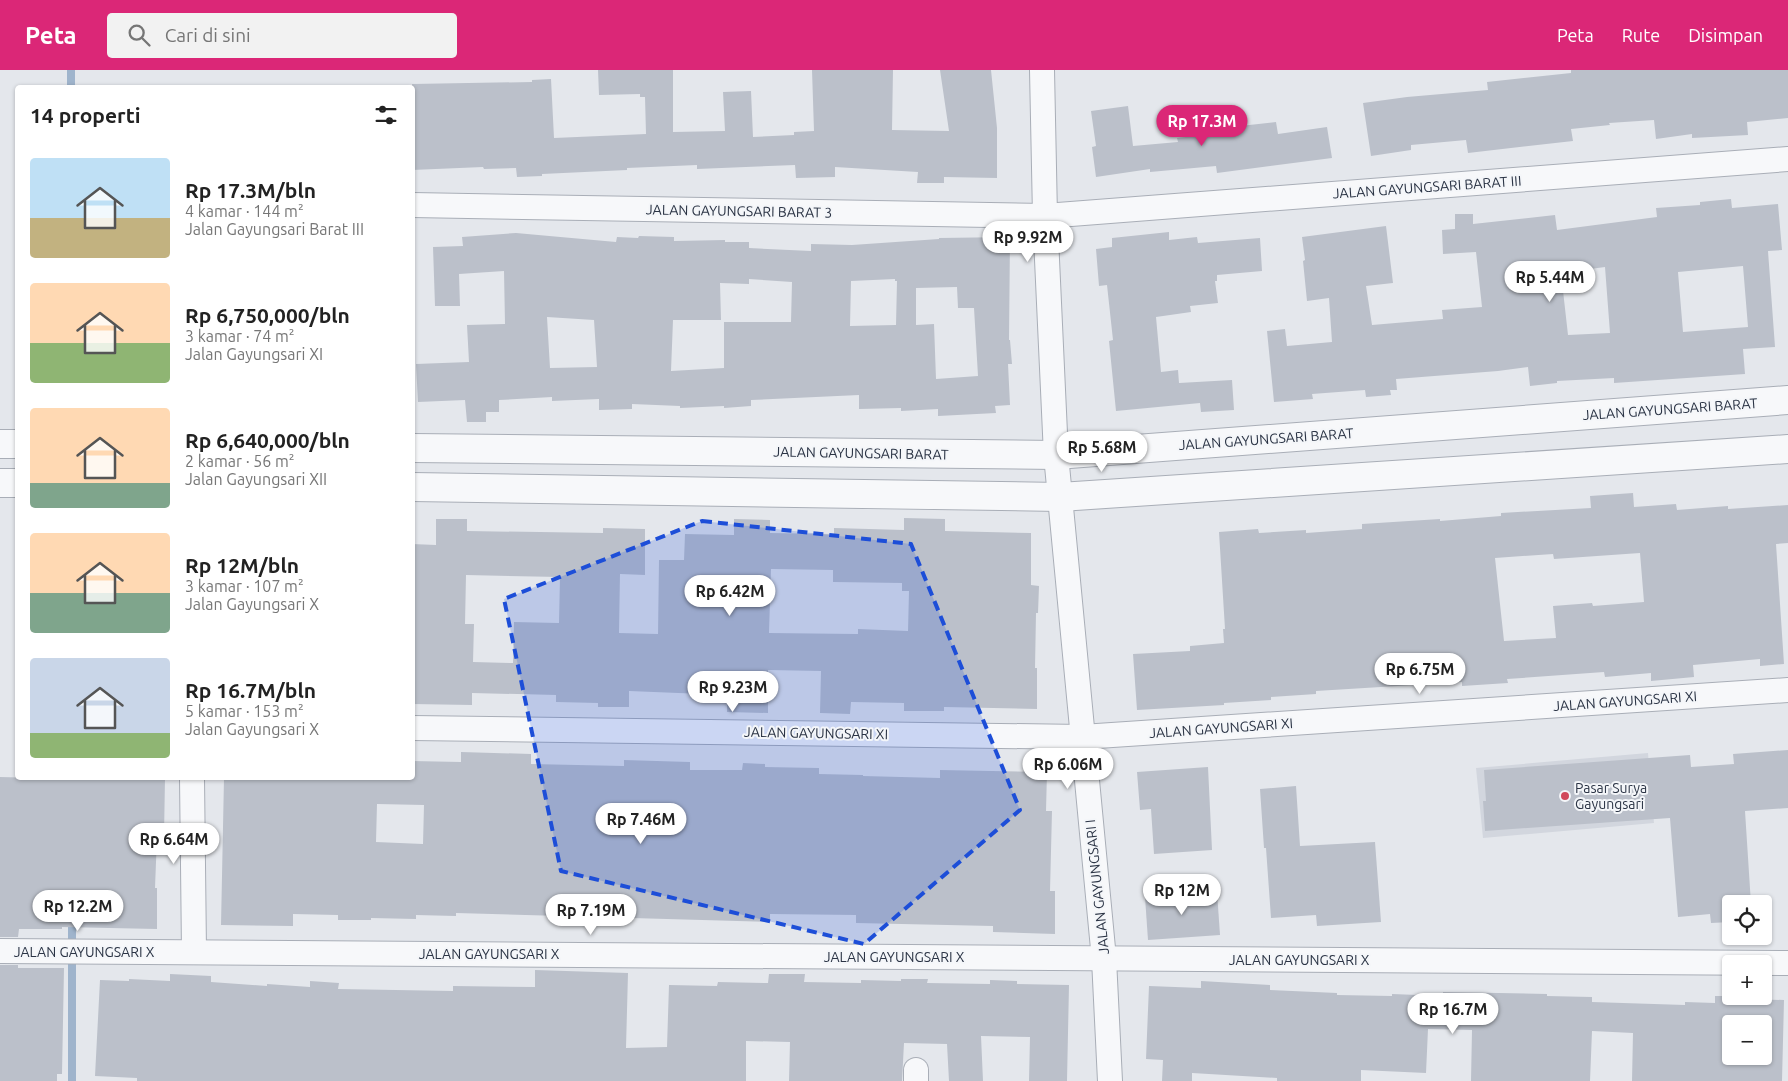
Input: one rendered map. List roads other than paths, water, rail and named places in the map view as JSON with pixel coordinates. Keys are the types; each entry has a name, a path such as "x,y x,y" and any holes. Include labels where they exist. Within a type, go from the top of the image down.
{"street":[{"path":"1042,70 1055,216 1056,455"},
{"name":"JALAN GAYUNGSARI BARAT III","path":"1055,216 1788,159"},
{"name":"JALAN GAYUNGSARI BARAT 3","path":"415,205 1055,216"},
{"name":"JALAN GAYUNGSARI BARAT","path":"415,448 1056,455 1788,400"},
{"path":"0,444 15,444"},
{"path":"415,487 1060,497 1788,449"},
{"name":"JALAN GAYUNGSARI I","path":"1056,455 1104,959 1110,1081"},
{"path":"0,483 15,484"},
{"name":"JALAN GAYUNGSARI XI","path":"415,728 1082,737 1788,690"},
{"path":"192,780 194,952"},
{"name":"JALAN GAYUNGSARI X","path":"0,951 1788,963"}],"waterway":[{"path":"71,70 71,85"},
{"path":"72,917 72,1081"}],"place":[{"name":"Pasar Surya Gayungsari","path":"1565,796"}]}
